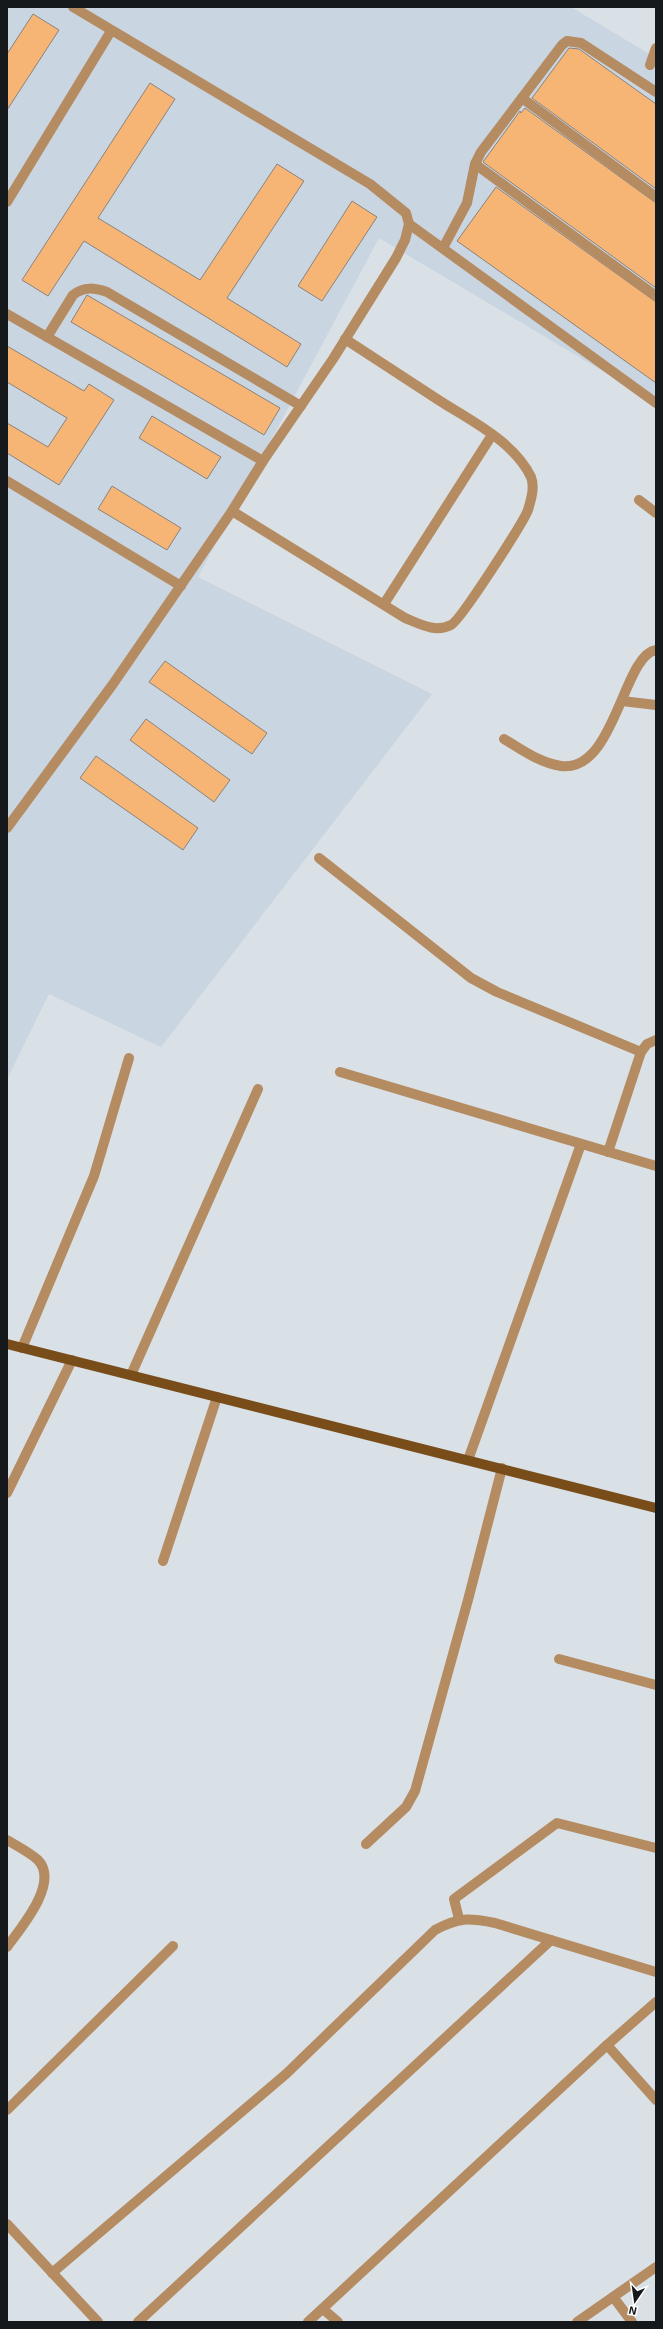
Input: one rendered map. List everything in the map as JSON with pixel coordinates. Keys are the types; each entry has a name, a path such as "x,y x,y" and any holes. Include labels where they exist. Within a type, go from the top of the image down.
{"main road":[{"path":"7,1344 656,1508"}],"street":[{"path":"7,828 113,684 232,512 263,461 346,339 396,258 405,240 409,224 406,213 370,184 73,7"},
{"path":"7,202 111,30"},
{"path":"443,248 466,203 475,164 481,152 562,45 567,41 581,44 656,92"},
{"path":"650,65 656,48"},
{"path":"522,98 656,197"},
{"path":"475,164 656,296"},
{"path":"409,224 656,403"},
{"path":"47,337 74,295 79,290 97,288 107,292 301,406"},
{"path":"7,314 263,461"},
{"path":"232,512 384,604 428,628 440,629 453,625 475,596 527,511 532,495 532,479 519,459 492,435 346,339"},
{"path":"384,604 492,435"},
{"path":"8,483 180,586"},
{"path":"639,500 656,513"},
{"path":"504,739 548,764 563,766 576,764 589,756 602,741 622,701 637,666 646,656 656,650"},
{"path":"622,701 656,705"},
{"path":"319,858 471,978 498,992 641,1052"},
{"path":"608,1152 641,1052 647,1044 656,1040"},
{"path":"22,1348 94,1176 129,1058"},
{"path":"340,1072 656,1166"},
{"path":"131,1375 258,1089"},
{"path":"468,1460 581,1144"},
{"path":"7,1493 72,1360"},
{"path":"163,1561 217,1397"},
{"path":"366,1844 406,1807 415,1791 468,1600 502,1468"},
{"path":"559,1659 656,1685"},
{"path":"459,1919 454,1899 556,1823 656,1848"},
{"path":"7,1840 39,1861 44,1871 44,1881 37,1904 7,1947"},
{"path":"52,2273 286,2074 435,1930 459,1919 472,1918 495,1923 656,1972"},
{"path":"138,2322 551,1940"},
{"path":"7,2110 173,1946"},
{"path":"308,2322 607,2045 656,2002"},
{"path":"607,2045 656,2100"},
{"path":"7,2224 98,2322"},
{"path":"577,2322 614,2298 656,2267"},
{"path":"614,2298 632,2322"},
{"path":"323,2309 338,2322"}],"shaded area":[{"path":"7,7 571,7 656,58 656,403 379,238 198,577 432,694 161,1047 49,994 7,1079"}],"building":[{"path":"33,14 59,30 7,110 7,54"},
{"path":"569,48 579,49 656,104 656,189 532,98"},
{"path":"150,83 175,99 98,218 200,280 277,164 304,181 227,298 301,344 287,367 84,241 48,296 22,280"},
{"path":"525,108 656,203 656,288 483,162 520,111 521,113"},
{"path":"496,187 656,302 656,383 457,241"},
{"path":"352,201 377,217 322,301 298,286"},
{"path":"87,295 280,408 264,435 71,322"},
{"path":"7,346 84,391 89,384 114,400 59,485 7,453 7,423 48,447 67,418 7,382"},
{"path":"152,416 221,457 207,479 139,438"},
{"path":"112,486 181,528 167,550 98,509"},
{"path":"165,661 267,733 252,754 149,682"},
{"path":"146,719 230,780 214,802 130,740"},
{"path":"96,756 198,828 183,850 80,778"}]}
